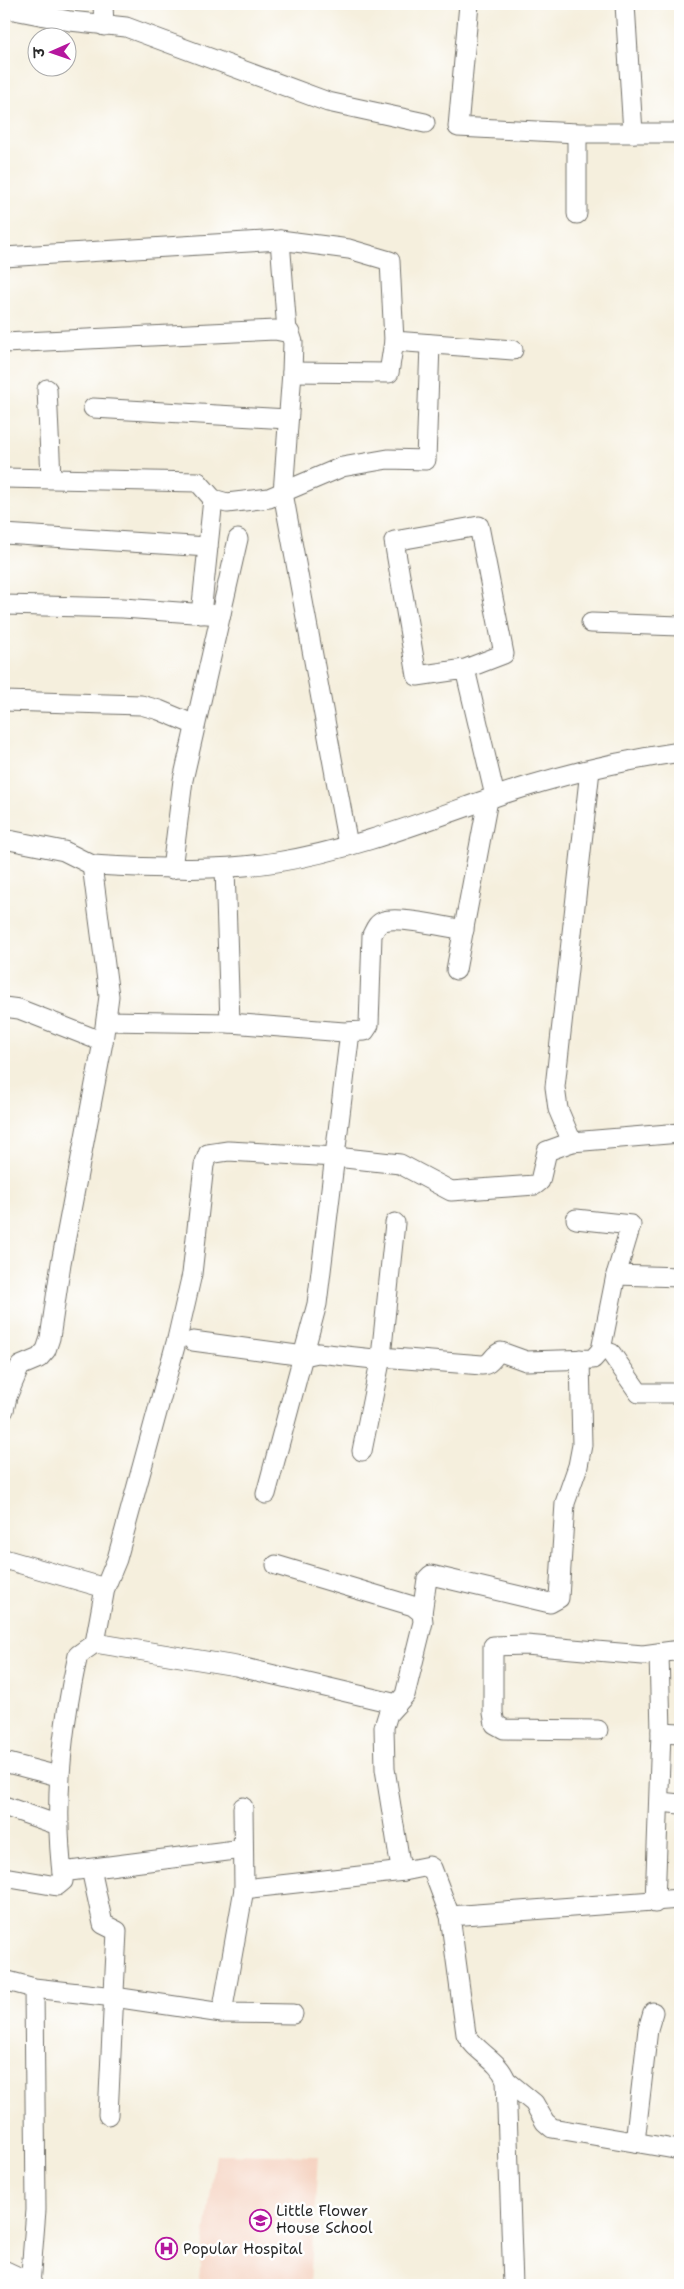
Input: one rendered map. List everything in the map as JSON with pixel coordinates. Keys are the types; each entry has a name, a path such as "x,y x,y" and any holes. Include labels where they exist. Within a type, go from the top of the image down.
{"street":[{"path":"103,4 104,26"},
{"path":"470,4 458,127 577,133 680,133"},
{"path":"626,4 633,132"},
{"path":"4,8 104,26 126,27 328,102 426,123"},
{"path":"577,133 577,214"},
{"path":"4,257 280,240 349,249 390,261 394,341 389,373 292,372"},
{"path":"280,240 287,331 292,336 292,372 283,493 348,845"},
{"path":"4,343 287,331"},
{"path":"394,341 513,350"},
{"path":"4,478 198,482 213,499 227,503 269,498 342,467 388,460 426,460 430,344"},
{"path":"48,388 51,478"},
{"path":"93,408 288,419"},
{"path":"201,614 213,499"},
{"path":"479,526 504,654 465,669 417,676 394,541 479,526"},
{"path":"4,534 208,547"},
{"path":"172,868 183,780 238,539"},
{"path":"5,605 123,608 221,615"},
{"path":"591,623 680,626"},
{"path":"456,970 492,798 465,669"},
{"path":"4,701 142,705 195,725"},
{"path":"4,839 64,851 92,865 225,868 278,862 348,845 492,798 590,770 636,758 680,752"},
{"path":"572,1142 558,1109 555,1086 590,770"},
{"path":"4,1410 12,1365 39,1358 46,1350 50,1338 61,1263 103,1042 109,996 92,865"},
{"path":"225,868 230,1023"},
{"path":"106,1021 230,1023 350,1032 365,1031 369,1025 372,935 376,926 385,920 396,920 464,930"},
{"path":"4,1007 19,1010 103,1042"},
{"path":"266,1494 317,1304 350,1032"},
{"path":"4,1877 57,1886 63,1881 58,1825 58,1776 60,1752 78,1655 95,1643 105,1588 117,1559 177,1339 192,1274 204,1165 208,1154 228,1151 336,1157 400,1164 451,1191 535,1185 540,1181 547,1151 572,1142 680,1133"},
{"path":"193,1341 304,1356 318,1353 374,1360 381,1357 482,1365 489,1363 497,1353 501,1352 526,1361 593,1358 600,1350 616,1275 631,1225 576,1219"},
{"path":"362,1451 381,1357 395,1223"},
{"path":"616,1275 680,1277"},
{"path":"611,1353 639,1393 680,1393"},
{"path":"404,1871 398,1858 384,1754 385,1721 396,1704 405,1695 422,1628 422,1613 427,1580 431,1575 550,1603 559,1598 562,1523 565,1503 578,1466 582,1445 580,1359"},
{"path":"4,1559 105,1588"},
{"path":"276,1566 413,1606 422,1613"},
{"path":"95,1643 236,1666 396,1704"},
{"path":"598,1730 504,1729 495,1724 492,1703 493,1646 526,1645 643,1655 680,1650"},
{"path":"655,1903 660,1802 659,1653"},
{"path":"661,1732 680,1733"},
{"path":"4,1762 58,1776"},
{"path":"660,1802 680,1804"},
{"path":"4,1806 58,1825"},
{"path":"222,2013 244,1889 243,1807"},
{"path":"62,1872 243,1849"},
{"path":"244,1889 404,1871 429,1866 432,1868 450,1916 466,2034 470,2042 499,2066 506,2080 534,2103 545,2122 552,2128 680,2150"},
{"path":"91,1869 103,1924 117,1931 108,2115"},
{"path":"450,1916 655,1903 680,1899"},
{"path":"4,1980 34,1988 114,1996 222,2013 293,2014"},
{"path":"4,2273 30,2285 36,2210 34,1988"},
{"path":"635,2142 646,2045 653,2012"},
{"path":"506,2080 513,2285"}],"shaded area":[{"name":"Little Flower House School","path":"216,2154 318,2156 310,2285 198,2284"}],"place":[{"name":"Little Flower House School","path":"260,2220"},
{"name":"Popular Hospital","path":"167,2249"}]}
